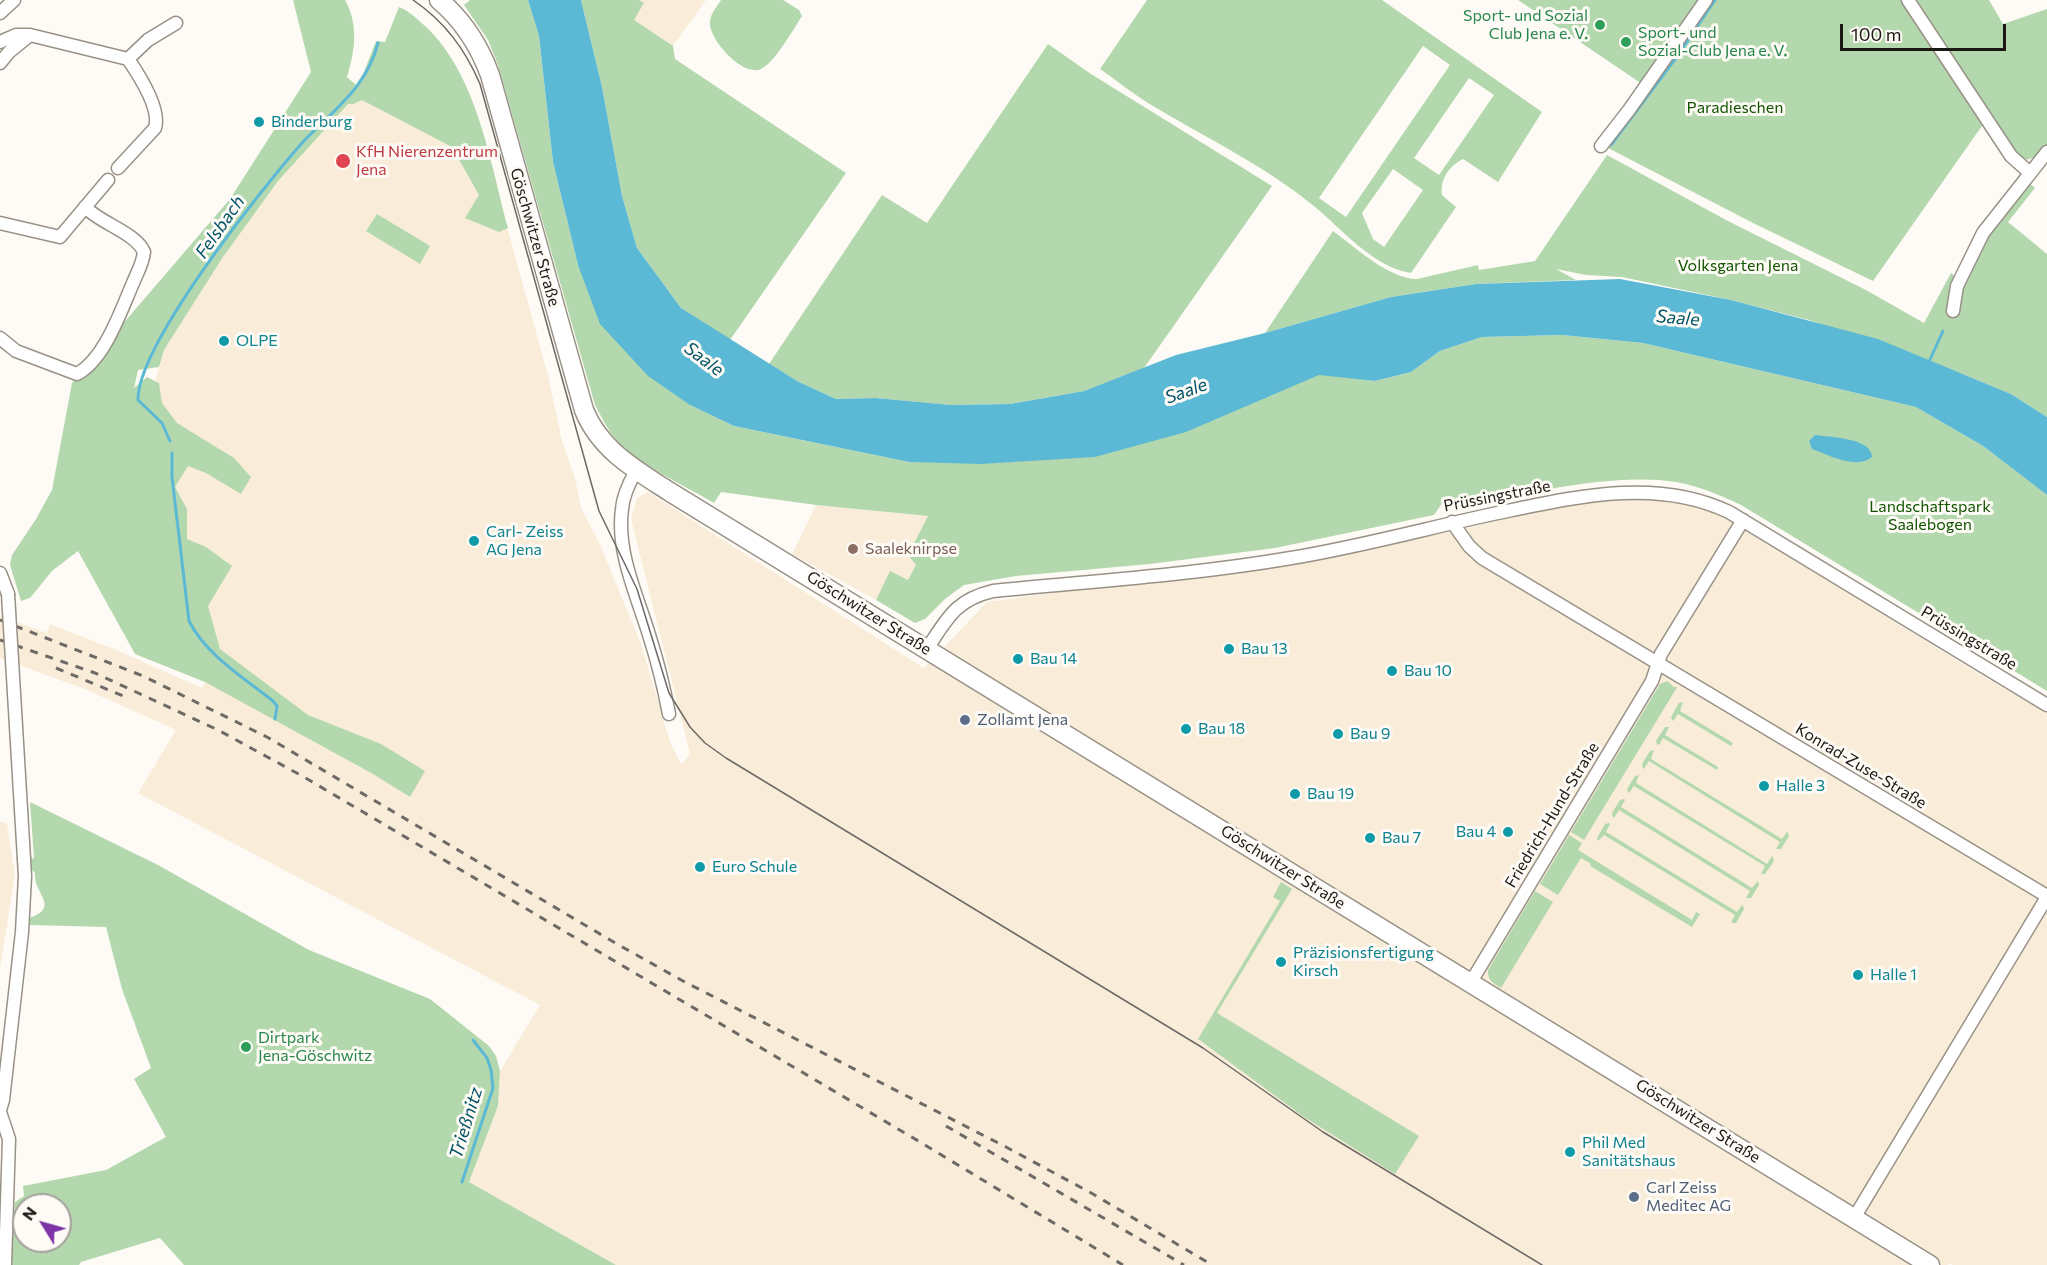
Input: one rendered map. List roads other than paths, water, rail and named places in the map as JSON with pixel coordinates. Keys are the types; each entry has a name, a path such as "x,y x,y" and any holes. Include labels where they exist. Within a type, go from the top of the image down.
{"main road":[{"name":"Göschwitzer Straße","path":"439,0 459,18 471,34 490,75 575,382 588,419 607,446 636,471 1930,1265"}],"street":[{"path":"0,13 14,0"},
{"path":"1601,146 1706,0"},
{"path":"1908,0 2011,156 2030,173"},
{"path":"128,59 156,34 176,23"},
{"path":"0,42 15,35 30,35 128,59 151,100 157,121 155,128 118,168"},
{"path":"0,63 9,52 30,35"},
{"path":"1953,311 1957,286 1983,233 2047,152"},
{"path":"0,223 60,237 108,180"},
{"path":"0,338 16,351 77,374 89,365 105,343 123,307 144,252 136,241 85,207"},
{"path":"636,471 623,499 621,527 627,567 666,695 669,714"},
{"name":"Prüssingstraße","path":"927,649 960,604 986,592 1290,558 1553,501 1620,492 1648,492 1672,494 1705,502 1743,520 2047,705"},
{"name":"Friedrich-Hund-Straße","path":"1471,982 1652,681 1661,654 1743,520"},
{"path":"1452,522 1469,546 1482,558 1658,663"},
{"path":"0,573 8,594 26,876 22,932 0,1111 9,1139 4,1265"},
{"name":"Konrad-Zuse-Straße","path":"1658,663 2047,896 1854,1218"}],"water":[{"name":"Saale","path":"528,0 581,0 602,87 622,196 637,248 681,308 797,381 836,399 876,398 951,405 1010,404 1084,391 1176,355 1265,333 1391,297 1476,284 1620,279 1731,300 1878,339 2011,394 2047,417 2047,495 1983,446 1916,407 1643,343 1562,335 1482,337 1440,351 1411,372 1375,381 1319,375 1186,432 1095,457 981,464 909,462 734,426 690,405 648,376 600,324 578,265 553,162 539,36"},
{"path":"1815,435 1858,442 1870,451 1872,457 1866,461 1851,462 1826,455 1812,449 1809,441"}],"waterway":[{"path":"1611,145 1678,55 1715,0"},
{"name":"Felsbach","path":"170,441 162,423 138,400 143,375 158,343 205,267 260,194 302,143 357,86 373,59 378,43"},
{"path":"1928,364 1943,331"},
{"name":"Felsbach","path":"172,453 172,477 189,621 205,645 215,655 273,701 277,706 275,719"},
{"name":"Trießnitz","path":"462,1182 493,1088 487,1058 473,1040"}],"tram line":[{"path":"413,0 435,17 453,37 468,59 480,84 599,511 637,589 669,693 690,727 705,743 726,758 1203,1048 1323,1132 1542,1265"}],"railway":[{"path":"0,620 143,676 267,737 683,981 1006,1147 1093,1194 1212,1265"},
{"path":"0,640 95,673 218,730 304,777 1123,1265"},
{"path":"56,668 128,698"},
{"path":"946,1126 1184,1265"}],"place":[{"name":"Sport- und Sozial Club Jena e. V.","path":"1600,25"},
{"name":"Sport- und Sozial-Club Jena e. V.","path":"1626,42"},
{"name":"Binderburg","path":"259,122"},
{"name":"KfH Nierenzentrum Jena","path":"343,161"},
{"name":"OLPE","path":"224,341"},
{"name":"Carl- Zeiss AG Jena","path":"474,541"},
{"name":"Saaleknirpse","path":"853,549"},
{"name":"Bau 13","path":"1229,649"},
{"name":"Bau 14","path":"1018,659"},
{"name":"Bau 10","path":"1392,671"},
{"name":"Zollamt Jena","path":"965,720"},
{"name":"Bau 18","path":"1186,729"},
{"name":"Bau 9","path":"1338,734"},
{"name":"Halle 3","path":"1764,786"},
{"name":"Bau 19","path":"1295,794"},
{"name":"Bau 4","path":"1508,832"},
{"name":"Bau 7","path":"1370,838"},
{"name":"Euro Schule","path":"700,867"},
{"name":"Präzisionsfertigung Kirsch","path":"1281,962"},
{"name":"Halle 1","path":"1858,975"},
{"name":"Dirtpark Jena-Göschwitz","path":"246,1047"},
{"name":"Phil Med Sanitätshaus","path":"1570,1152"},
{"name":"Carl Zeiss Meditec AG","path":"1634,1197"}],"park label":[{"name":"Paradieschen","path":"1735,108"},
{"name":"Volksgarten Jena","path":"1738,266"},
{"name":"Landschaftspark Saalebogen","path":"1930,516"}]}
